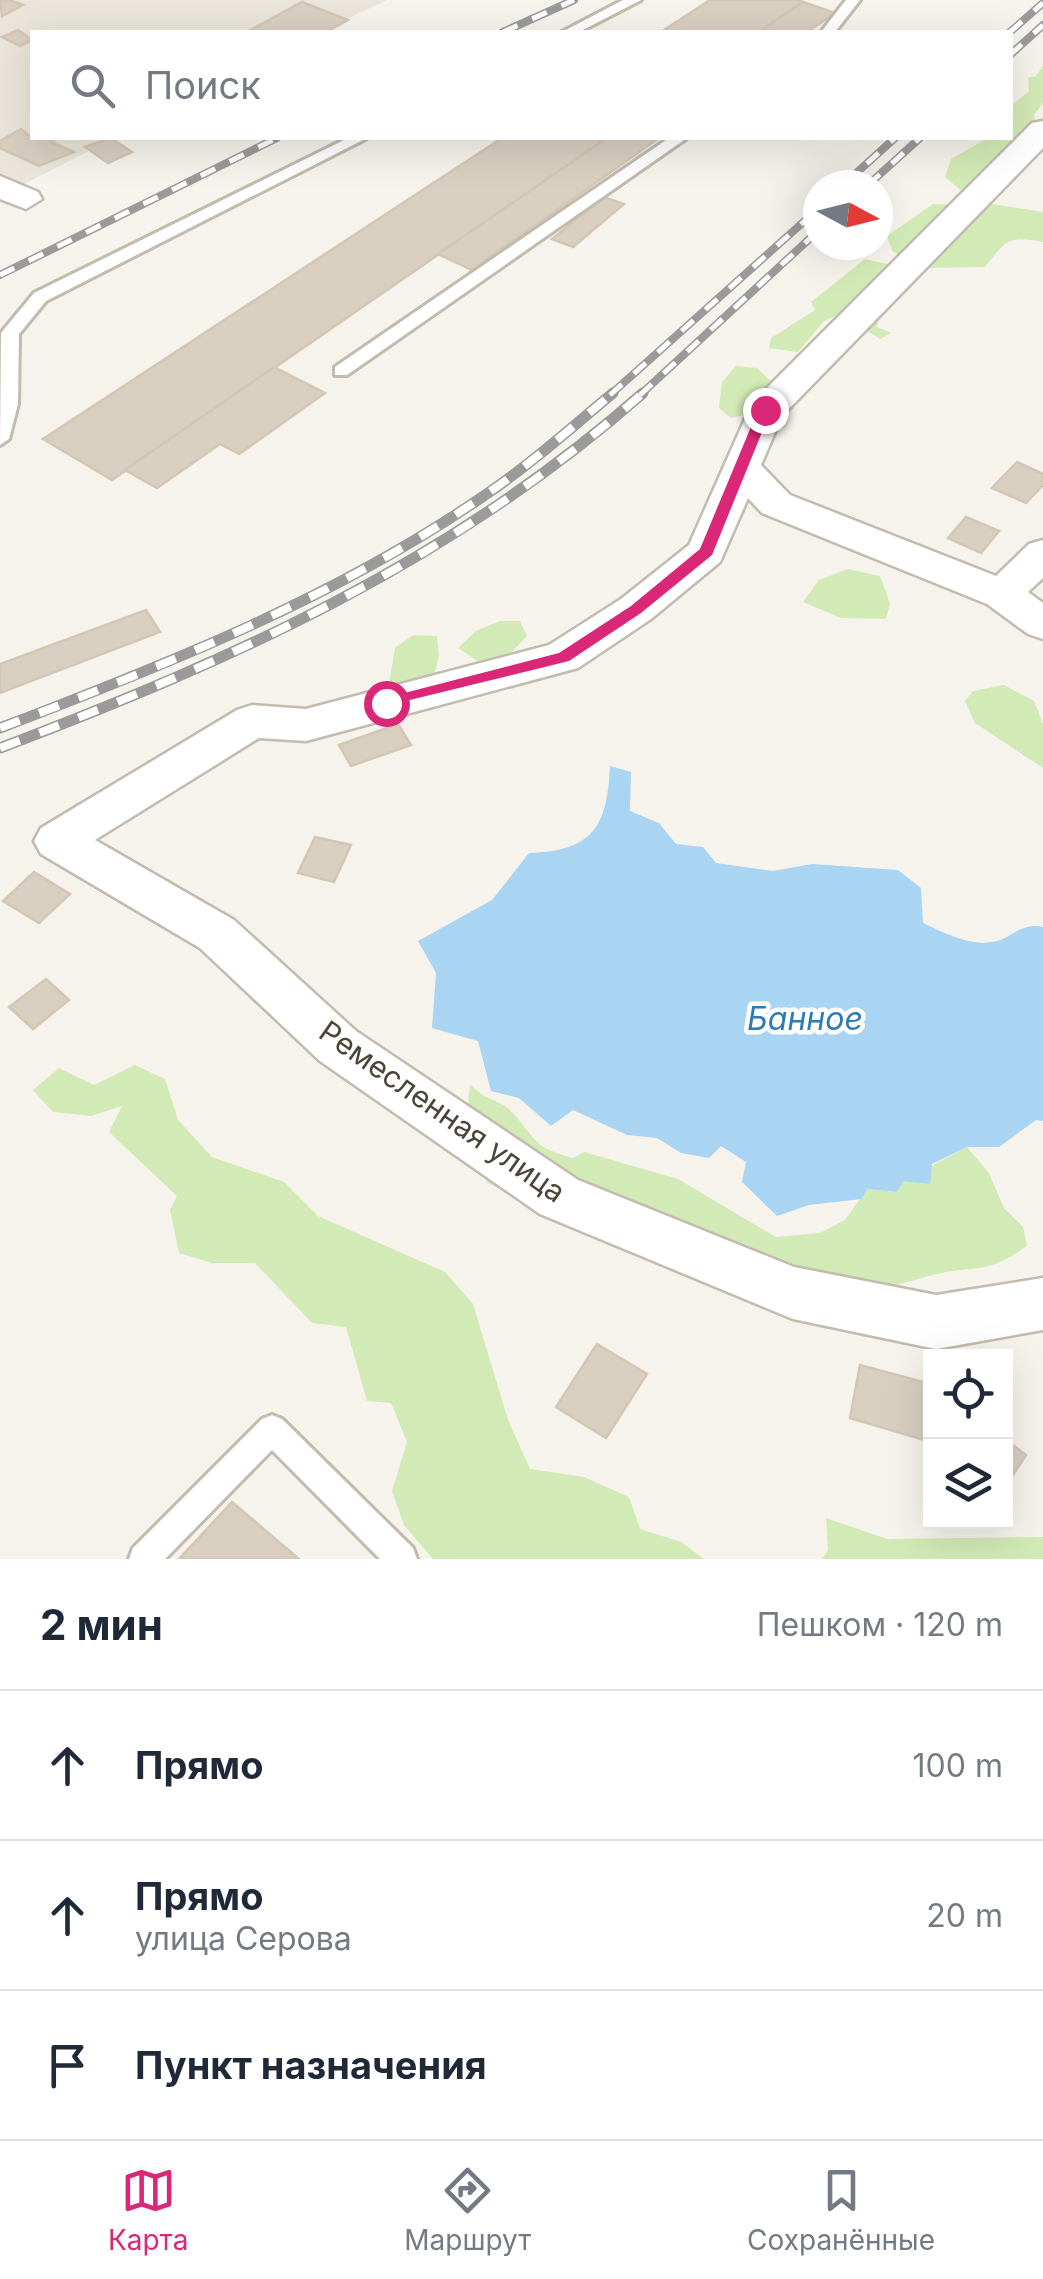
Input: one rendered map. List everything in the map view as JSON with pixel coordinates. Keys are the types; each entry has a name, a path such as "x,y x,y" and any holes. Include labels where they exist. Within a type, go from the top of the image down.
{"street":[{"path":"1043,130 765,410 743,470 776,504 1002,594 1043,624"},
{"name":"Ремесленная улица","path":"743,470 706,552 636,610 564,657 306,726 252,720 57,842 217,934 338,1046 559,1198 793,1293 936,1322 1043,1304"},
{"path":"1002,594 1043,554"}],"lane":[{"path":"573,30 634,0"},
{"path":"830,30 853,0"},
{"path":"0,439 9,404 10,334 40,297 355,140"},
{"path":"341,371 676,140"},
{"path":"144,1559 272,1429 402,1559"}],"shaded area":[{"path":"0,0 387,0 324,30 30,30 30,140 111,140 0,196"}],"green space":[{"path":"1043,66 1043,103 1034,115 1037,128 985,203 1043,212 1043,242 1008,242 985,267 925,268 893,252 893,232 933,204 969,205 968,196 945,177 951,159 984,140 1013,140 1013,104 1029,91 1028,78 1036,76"},
{"path":"864,260 914,270 915,281 890,299 882,312 877,327 891,333 880,339 840,314 824,321 798,352 769,348 771,338 815,310 811,302"},
{"path":"736,366 757,368 778,388 748,414 731,418 719,408 722,382"},
{"path":"848,569 880,576 890,604 886,619 841,618 803,602 819,580"},
{"path":"500,621 520,621 527,636 504,660 485,666 458,648 476,631"},
{"path":"413,635 437,636 439,656 433,679 389,684 395,648"},
{"path":"1004,685 1034,701 1043,724 1043,768 975,723 965,701 973,691"},
{"path":"135,1065 165,1079 178,1120 212,1157 284,1182 318,1216 445,1272 473,1304 508,1420 530,1469 584,1477 629,1497 640,1529 681,1542 704,1559 433,1559 404,1525 392,1491 407,1442 391,1403 367,1401 346,1327 312,1323 255,1263 212,1263 179,1253 170,1210 177,1196 109,1132 122,1106 91,1116 53,1112 33,1090 59,1068 94,1085"},
{"path":"470,1084 510,1110 549,1150 573,1158 584,1152 678,1179 776,1237 820,1233 845,1220 867,1189 897,1192 903,1181 967,1147 989,1173 1004,1208 1023,1227 1027,1246 991,1265 866,1290 521,1198 487,1183 467,1116"},
{"path":"826,1518 887,1539 1043,1537 1043,1559 822,1559 828,1550"}],"water":[{"name":"Банное","path":"610,766 631,772 630,811 659,823 676,844 703,847 716,863 773,871 812,864 898,870 921,888 923,923 947,934 983,943 1028,927 1043,927 1043,1121 1036,1120 999,1147 967,1147 932,1164 930,1184 904,1181 897,1192 867,1189 862,1199 809,1205 777,1216 742,1182 746,1162 721,1146 709,1158 681,1153 657,1138 627,1135 573,1110 551,1126 519,1098 491,1091 478,1041 432,1028 436,973 418,941 492,900 529,853 569,847 593,831 605,805"}],"building":[{"path":"0,0 10,0 23,5 2,16"},
{"path":"710,0 803,2 762,30 664,30"},
{"path":"302,2 348,20 330,30 251,30"},
{"path":"803,2 835,13 810,30 762,30"},
{"path":"18,30 30,41 20,46 2,37"},
{"path":"21,129 30,140 54,140 51,142 74,152 39,166 0,148 0,141"},
{"path":"114,140 132,152 108,163 85,147"},
{"path":"499,140 604,140 112,480 43,439"},
{"path":"604,140 656,140 472,270 438,254"},
{"path":"603,197 624,204 573,247 552,239"},
{"path":"274,367 325,393 239,454 220,444 157,488 125,470"},
{"path":"1017,462 1043,474 1043,485 1026,503 992,488"},
{"path":"966,517 999,531 981,553 948,538"},
{"path":"146,610 160,632 0,693 0,664"},
{"path":"398,724 411,745 351,766 339,745"},
{"path":"315,837 351,845 334,882 298,873"},
{"path":"34,872 70,894 39,923 3,901"},
{"path":"46,979 69,1000 33,1029 9,1007"},
{"path":"597,1344 647,1374 606,1438 556,1407"},
{"path":"860,1365 923,1382 923,1440 850,1418"},
{"path":"1013,1445 1026,1455 1013,1475"},
{"path":"232,1502 299,1559 179,1559"}],"railway":[{"path":"507,30 574,0"},
{"path":"1012,30 1043,3"},
{"path":"1013,52 1043,25"},
{"path":"0,275 273,140"},
{"path":"860,170 893,140"},
{"path":"885,170 918,140"},
{"path":"610,395 803,222"},
{"path":"640,395 803,245"},
{"path":"0,728 189,653 373,564 504,481 613,393"},
{"path":"0,748 257,641 418,556 570,453 643,393"}],"route":[{"path":"386,703 564,657 636,610 706,552 727,510 765,410"}]}
